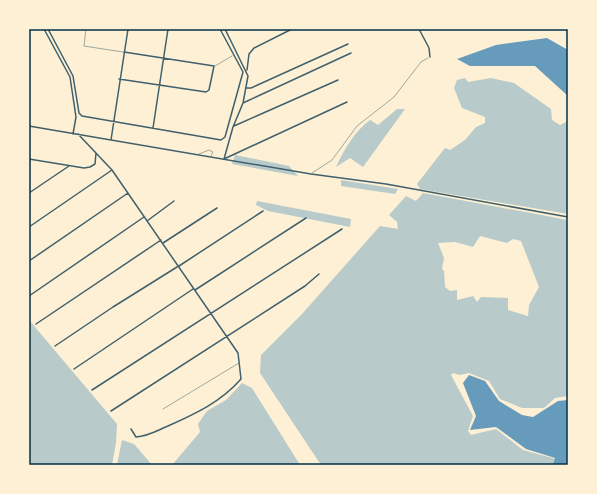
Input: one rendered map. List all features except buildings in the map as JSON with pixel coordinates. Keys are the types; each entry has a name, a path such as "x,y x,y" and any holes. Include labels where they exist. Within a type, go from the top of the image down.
{"street":[{"path":"44,29 70,77 76,117 73,134"},
{"path":"48,29 73,76 79,112 82,116 217,140 223,139 243,72 220,29"},
{"path":"111,140 119,79 128,29"},
{"path":"153,128 158,85 168,29"},
{"path":"224,159 233,127 243,103 248,76 247,70 225,29"},
{"path":"247,70 250,54 254,48 292,29"},
{"path":"419,29 429,48 430,57"},
{"path":"246,88 251,88 348,44"},
{"path":"119,79 206,92 209,90 214,66 124,52"},
{"path":"243,103 351,53"},
{"path":"233,127 338,80"},
{"path":"224,159 347,102"},
{"path":"29,126 311,174 386,184 568,217"},
{"path":"78,134 112,170 238,353 240,362 241,379 233,388 201,411 146,436 136,436 131,429"},
{"path":"29,159 90,168 95,164 96,153"},
{"path":"29,193 69,166"},
{"path":"29,227 112,170"},
{"path":"29,261 128,193"},
{"path":"147,221 174,201"},
{"path":"36,324 217,208"},
{"path":"55,346 263,211"},
{"path":"29,296 144,217"},
{"path":"74,369 306,218"},
{"path":"92,390 342,230"},
{"path":"111,411 305,286 319,274"}],"lane":[{"path":"86,29 84,46 124,52"},
{"path":"214,66 234,55"},
{"path":"311,174 332,160 357,126 394,97 421,62 430,57"},
{"path":"198,155 209,150 213,152 209,157"},
{"path":"163,409 240,362"}],"shaded area":[{"path":"465,78 468,82 491,78 514,83 551,109 552,120 560,125 568,121 568,214 420,189 417,184 445,148 450,150 465,140 476,127 485,123 485,117 462,108 454,88 457,80"},
{"path":"397,109 405,109 363,167 350,158 336,167 350,141 364,125 370,120 378,125"},
{"path":"235,155 289,166 298,176 232,164"},
{"path":"341,180 398,189 395,194 341,186"},
{"path":"423,193 568,220 568,396 555,398 544,408 522,408 500,399 489,381 469,373 459,375 453,373 451,375 473,416 468,431 471,435 496,429 523,450 556,459 554,465 321,465 260,373 261,355 302,314 380,226 398,229 397,222 389,215 406,196 416,201","holes":["480,236 507,243 513,239 521,241 539,287 529,305 528,316 508,310 508,298 481,297 477,302 473,296 457,300 457,290 450,291 445,287 444,271 442,269 444,258 438,243 455,242 473,247"]},
{"path":"257,201 351,219 350,227 268,211 256,205"},
{"path":"29,320 117,424 116,443 112,465 29,465"},
{"path":"242,383 252,388 300,465 172,465 200,432 198,424 207,411 226,400"},
{"path":"122,440 134,444 152,465 117,465"}],"water":[{"path":"547,38 568,50 568,96 535,66 470,66 457,59 496,45"},
{"path":"469,375 485,381 499,401 522,415 533,417 558,401 568,400 568,465 553,465 555,458 526,449 496,427 470,430 476,416 463,383"}]}
